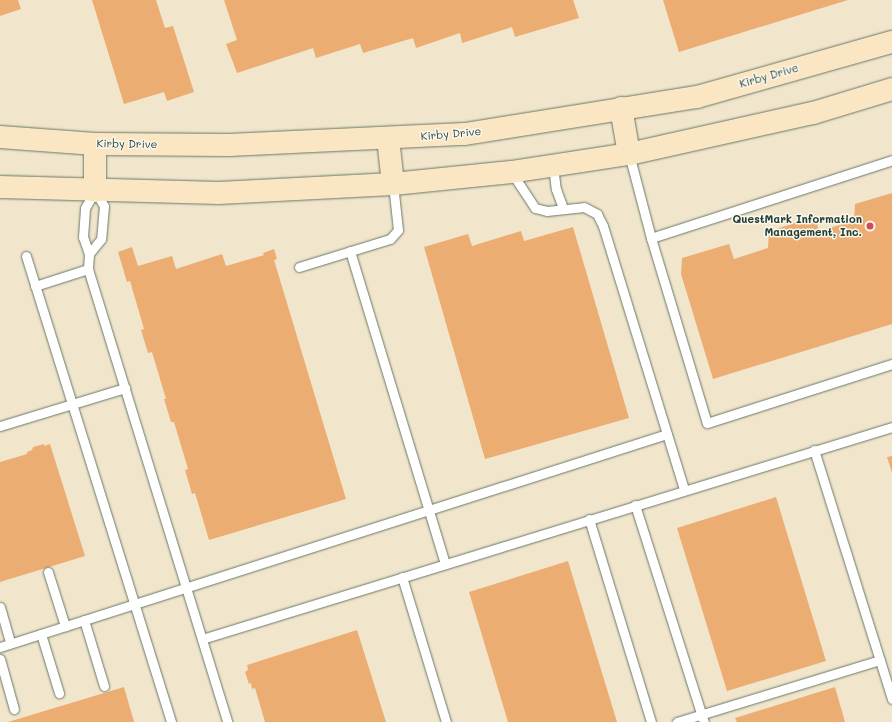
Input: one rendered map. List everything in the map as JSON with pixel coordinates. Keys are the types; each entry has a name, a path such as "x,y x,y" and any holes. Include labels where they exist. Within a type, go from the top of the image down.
{"main road":[{"name":"Kirby Drive","path":"0,137 95,144 229,145 465,134 697,97 892,42"},
{"path":"0,187 95,191 219,193 393,184 511,172 629,154 814,113 892,89"},
{"path":"621,108 629,154"},
{"path":"388,138 393,184"},
{"path":"95,144 95,191"}],"lane":[{"path":"629,154 651,238 707,423 892,364"},
{"path":"651,238 892,160"},
{"path":"553,166 556,189 563,208"},
{"path":"511,172 535,208 547,211 563,208 584,207 597,214 604,226 684,490"},
{"path":"299,267 390,239 398,230 393,184"},
{"path":"89,254 100,239 104,206 95,191 85,208 83,237 89,254 88,269 227,722"},
{"path":"350,251 445,564"},
{"path":"26,256 170,722"},
{"path":"35,286 88,269"},
{"path":"0,426 125,388"},
{"path":"202,639 892,427"},
{"path":"0,647 667,434"},
{"path":"814,450 892,699"},
{"path":"635,505 703,718"},
{"path":"589,519 651,722"},
{"path":"48,572 65,626"},
{"path":"402,577 446,722"},
{"path":"0,607 10,644"},
{"path":"84,620 104,686"},
{"path":"41,634 59,693"},
{"path":"0,659 14,709"},
{"path":"677,722 703,718 880,660"}],"building":[{"path":"0,0 18,0 21,9 0,16"},
{"path":"92,0 156,0 165,28 173,26 194,92 167,101 164,92 124,104"},
{"path":"224,0 573,0 579,18 515,37 512,27 462,43 460,33 416,48 413,38 363,53 360,44 316,58 313,48 237,73 226,44 237,40"},
{"path":"663,0 848,0 679,52"},
{"path":"892,193 892,324 713,379 681,274 682,258 729,244 734,259 768,248 769,231 815,217 819,231 854,221 855,204"},
{"path":"573,227 629,418 485,459 424,247 468,234 472,246 521,231 524,241"},
{"path":"132,247 138,266 172,256 176,269 222,254 226,266 264,255 263,253 274,249 277,259 274,260 346,499 209,540 195,493 192,494 185,470 188,469 174,422 171,422 152,352 148,353 141,330 144,329 130,281 127,282 118,252"},
{"path":"44,444 44,446 50,444 85,556 0,582 0,462 27,454 27,452 32,450 33,447"},
{"path":"892,456 892,473 887,457"},
{"path":"776,497 826,661 727,691 677,528"},
{"path":"568,561 617,722 508,722 469,592"},
{"path":"357,630 386,722 265,722 255,688 252,689 251,683 249,684 245,672 248,670 247,665"},
{"path":"124,687 134,722 8,722"},
{"path":"835,687 845,722 737,722 735,718"}],"place":[{"name":"QuestMark Information Management, Inc.","path":"870,226"}]}
